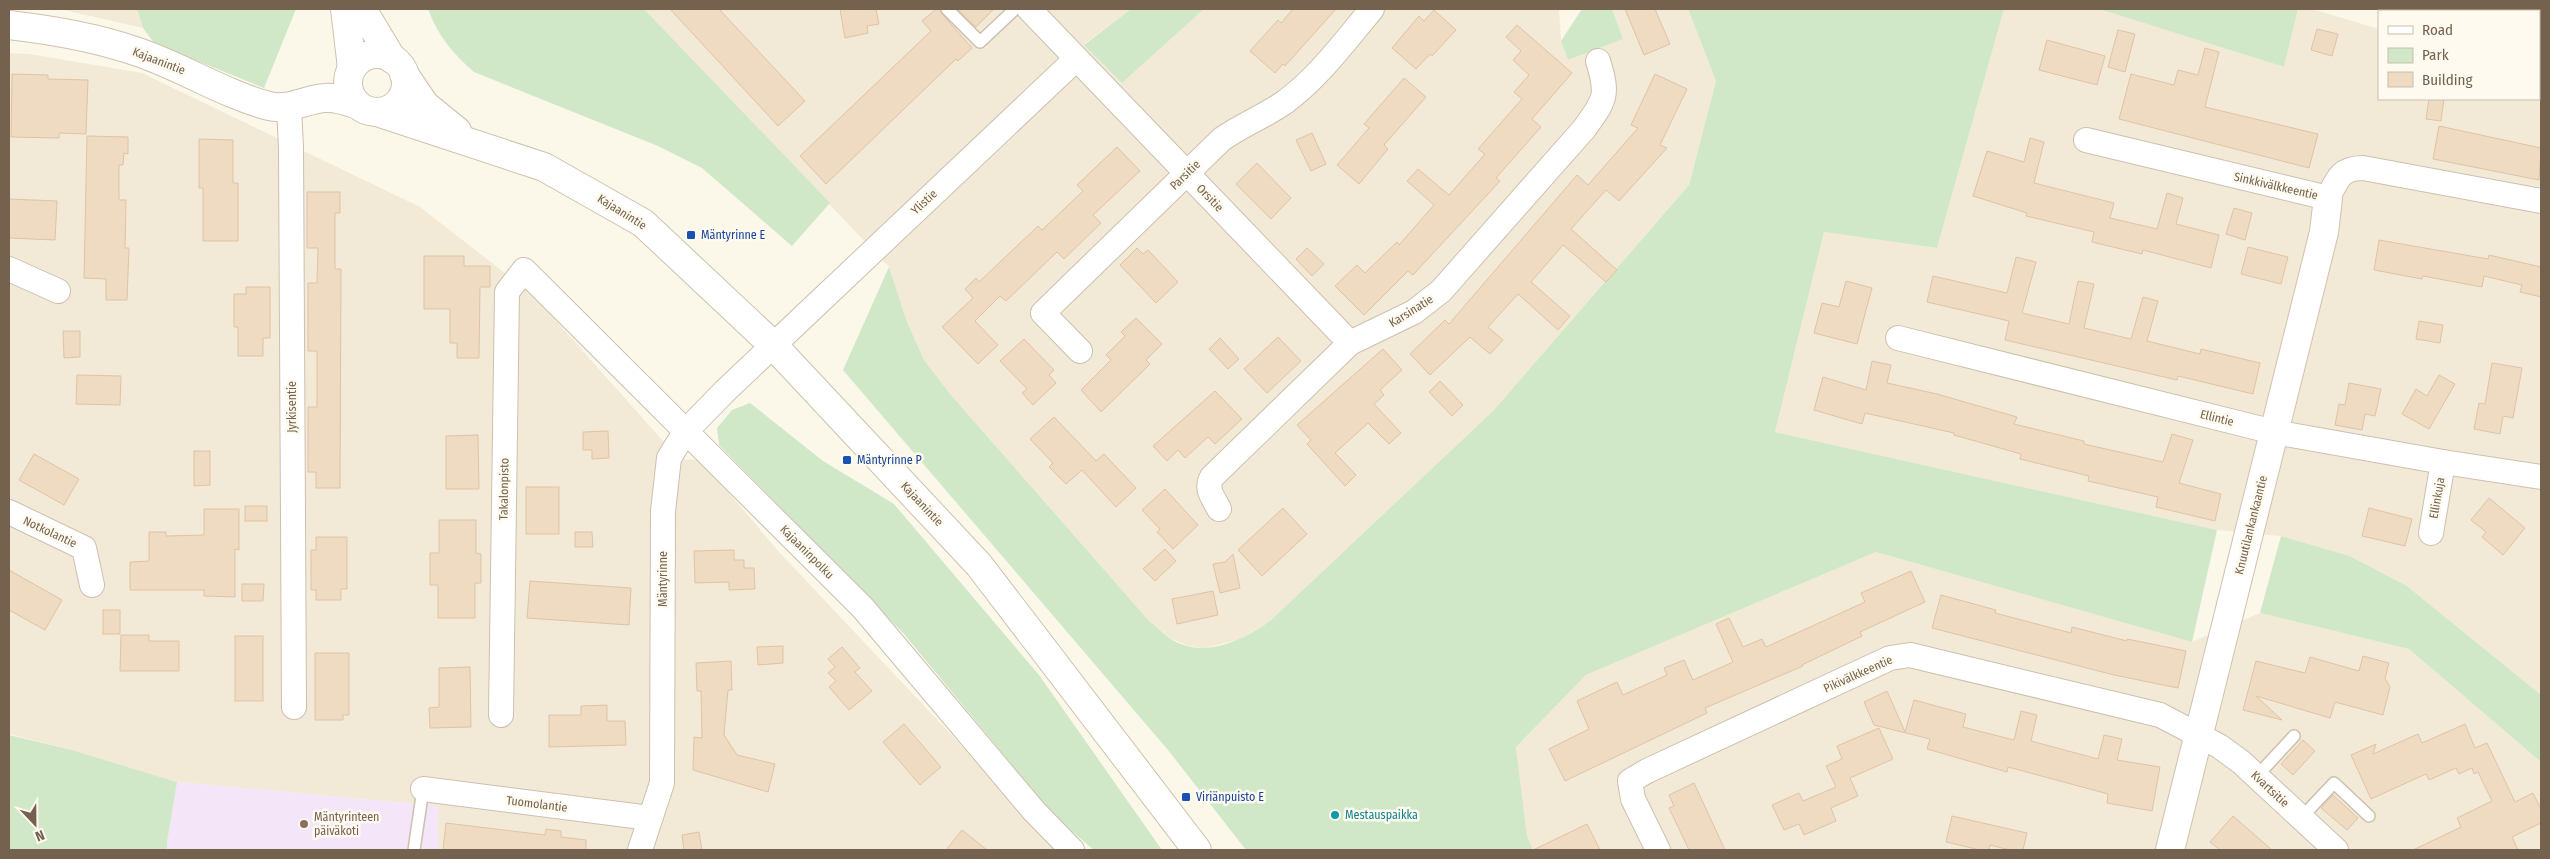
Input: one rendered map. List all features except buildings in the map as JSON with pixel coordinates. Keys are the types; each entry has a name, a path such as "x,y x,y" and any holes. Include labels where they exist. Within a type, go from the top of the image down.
{"main road":[{"path":"296,105 325,94 350,72 368,56 378,54 398,66 404,94 398,103 387,111 367,109 351,98 348,88 350,72 345,9"},
{"name":"Kajaanintie","path":"362,9 398,66 425,104 455,130 495,150"},
{"name":"Kajaanintie","path":"9,26 61,32 135,51 270,106 296,105 324,98 341,99 544,167 643,222 773,345 979,565 1198,850"},
{"name":"Knuutilankankaantie","path":"2170,850 2324,232 2328,198"}],"street":[{"name":"Parsitie","path":"1080,351 1043,313 1222,139 1284,102 1312,79 1372,9"},
{"name":"Orsitie","path":"1030,11 1075,60 1350,343"},
{"name":"Ylistie","path":"773,345 1075,60"},
{"name":"Karsinatie","path":"1219,508 1209,491 1208,483 1212,477 1350,343 1398,321 1428,303 1441,291 1584,128 1600,107 1605,94 1604,81 1598,61"},
{"name":"Jyrkisentie","path":"294,708 291,148 296,105"},
{"name":"Sinkkivälkkeentie","path":"2086,140 2328,198 2340,177 2350,168 2363,168 2541,201"},
{"path":"9,269 58,291"},
{"name":"Kajaaninpolku","path":"524,270 864,608 1034,811 1072,850"},
{"name":"Takalonpisto","path":"501,715 507,292 524,270"},
{"name":"Ellintie","path":"1898,338 2274,432 2541,477"},
{"name":"Mäntyrinne","path":"640,850 662,783 663,511 669,458 685,432 773,345"},
{"name":"Ellinkuja","path":"2431,533 2443,462"},
{"name":"Notkolantie","path":"9,512 84,548 92,585"},
{"name":"Pikivälkkeentie","path":"1658,850 1633,799 1630,781 1656,767 1890,658 1910,655 2160,715 2198,736"},
{"name":"Kvartsitie","path":"2198,736 2226,751 2336,850"},
{"name":"Tuomolantie","path":"423,790 650,818"}],"lane":[{"path":"947,9 980,42 1030,11"},
{"path":"2256,776 2294,736"},
{"path":"2302,818 2334,783 2369,816"},
{"path":"414,850 423,790"}],"shaded area":[{"path":"60,9 137,9 143,28"},
{"path":"644,9 1131,9 1084,44 1122,83 1204,9 1559,9 1561,41 1568,60 1623,39 1612,9 1688,9 1716,81 1689,185 1493,411 1271,620 1241,639 1205,648 1189,646 1172,639 1150,622 951,395 924,360 907,322 889,267"},
{"path":"2004,9 2099,9 2284,67 2298,9 2312,9 2378,29 2378,100 2540,100 2541,73 2541,695 2407,586 2350,556 2281,536 2217,530 1775,432 1824,232 1937,248"},
{"path":"9,53 29,54 142,73 420,207 533,295 679,459 701,460 779,552 1060,850 438,850 438,806 177,782 72,750 9,734"},
{"path":"1876,552 2192,642 2260,613 2409,649 2541,762 2541,850 1533,850 1527,836 1516,747 1586,675"},
{"name":"Mäntyrinteen päiväkoti","path":"177,782 438,806 438,850 167,850"}],"green space":[{"path":"137,9 296,9 264,88 154,43 143,28"},
{"path":"428,9 644,9 830,203 792,246 702,168 658,146 474,72 447,44 436,28"},
{"path":"1131,9 1204,9 1122,83 1084,45"},
{"path":"1582,9 1612,9 1623,39 1568,60 1561,41"},
{"path":"1688,9 2004,9 1937,248 1824,232 1775,432 2217,530 2192,642 1876,552 1586,675 1516,747 1527,836 1533,850 1246,850 1168,750 843,370 889,267 907,322 924,360 951,395 1150,622 1171,639 1184,645 1197,648 1223,645 1249,634 1271,620 1493,411 1689,185 1716,81"},
{"path":"2099,9 2298,9 2284,67"},
{"path":"750,403 823,461 894,504 1039,675 1162,850 1094,850 1055,817 904,634 719,445 717,428 732,410"},
{"path":"2281,536 2350,556 2407,586 2541,695 2541,762 2409,649 2260,613"},
{"path":"9,735 72,750 177,782 167,850 9,850"}],"place":[{"name":"Mäntyrinne E","path":"691,235"},
{"name":"Mäntyrinne P","path":"847,460"},
{"name":"Viriänpuisto E","path":"1186,797"},
{"name":"Mestauspaikka","path":"1335,815"},
{"name":"Mäntyrinteen päiväkoti","path":"304,824"}]}
